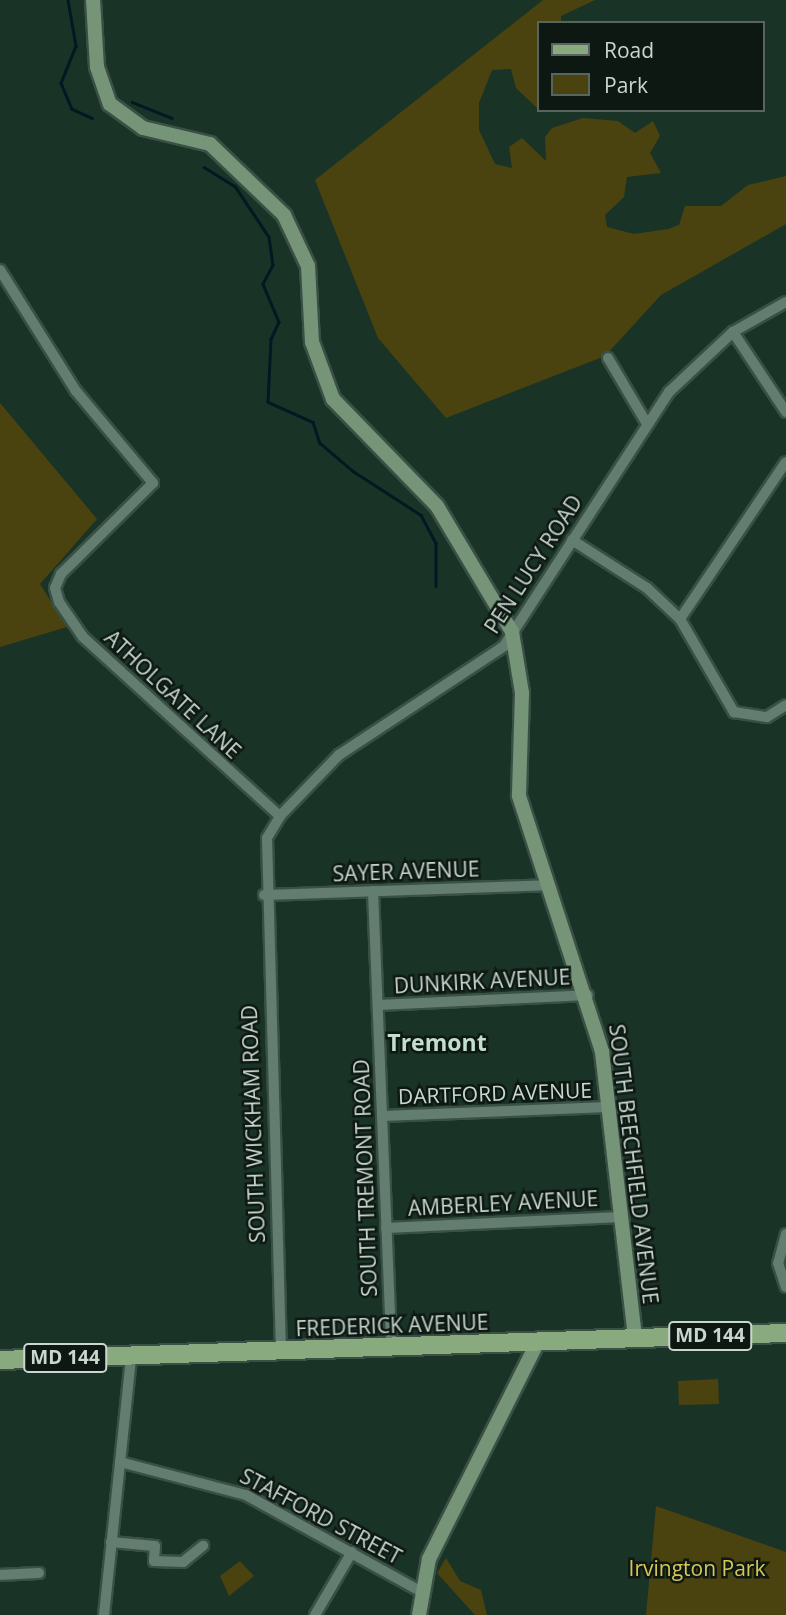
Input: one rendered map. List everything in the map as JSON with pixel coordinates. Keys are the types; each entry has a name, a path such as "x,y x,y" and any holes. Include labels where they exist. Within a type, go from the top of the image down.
{"main road":[{"name":"FREDERICK AVENUE","path":"0,1360 391,1349 786,1333"}],"street":[{"path":"93,0 97,67 110,104 143,128 211,144 284,215 308,266 312,342 333,399 352,425 424,489 512,632"},
{"name":"ATHOLGATE LANE","path":"0,270 76,391 153,483 61,574 55,588 83,638 280,816"},
{"name":"PEN LUCY ROAD","path":"264,895 265,848 280,816 351,745 499,651 648,424 687,371 733,332 786,302"},
{"path":"733,332 786,412"},
{"path":"608,358 648,424"},
{"path":"680,619 786,461"},
{"path":"572,540 647,588 680,619 734,712 767,717 786,705"},
{"name":"SOUTH BEECHFIELD AVENUE","path":"512,632 522,694 519,796 588,995 609,1107 635,1339"},
{"name":"SAYER AVENUE","path":"264,895 549,885"},
{"name":"SOUTH TREMONT ROAD","path":"373,891 391,1349"},
{"name":"SOUTH WICKHAM ROAD","path":"264,895 281,1352"},
{"name":"DUNKIRK AVENUE","path":"378,1005 588,995"},
{"name":"DARTFORD AVENUE","path":"382,1116 609,1107"},
{"name":"AMBERLEY AVENUE","path":"386,1228 621,1217"},
{"path":"786,1234 778,1263 786,1287"},
{"path":"419,1615 420,1591 429,1559 537,1343"},
{"path":"104,1615 131,1356"},
{"name":"STAFFORD STREET","path":"120,1462 237,1491 420,1591"},
{"path":"111,1542 155,1546 154,1561 183,1562 203,1546"},
{"path":"315,1615 352,1552"},
{"path":"0,1575 39,1573"}],"green space":[{"path":"543,0 595,0 561,16 561,21 538,21 538,109 516,88 511,69 492,70 479,103 479,130 495,164 512,168 509,147 522,138 546,161 545,137 552,128 583,118 618,121 635,133 653,121 660,136 650,153 661,173 627,177 624,197 605,215 607,227 634,234 668,229 679,225 685,206 721,206 748,185 786,176 786,224 661,295 605,356 446,418 378,338 315,180"},
{"path":"0,403 97,519 40,584 67,627 0,647"},
{"path":"718,1379 719,1404 679,1405 678,1381"},
{"name":"Irvington Park","path":"656,1506 786,1552 786,1615 646,1615"},
{"path":"446,1558 460,1581 481,1590 487,1615 475,1615 437,1573"},
{"path":"240,1561 254,1576 229,1596 220,1576"}],"waterway":[{"path":"68,0 76,46 61,83 72,109 92,118"},
{"path":"132,102 172,118"},
{"path":"204,167 235,186 269,237 273,265 263,284 279,322 271,339 268,402 313,422 320,443 353,471 421,515 436,543 436,586"}],"district":[{"name":"Tremont","path":"437,1042"}]}
